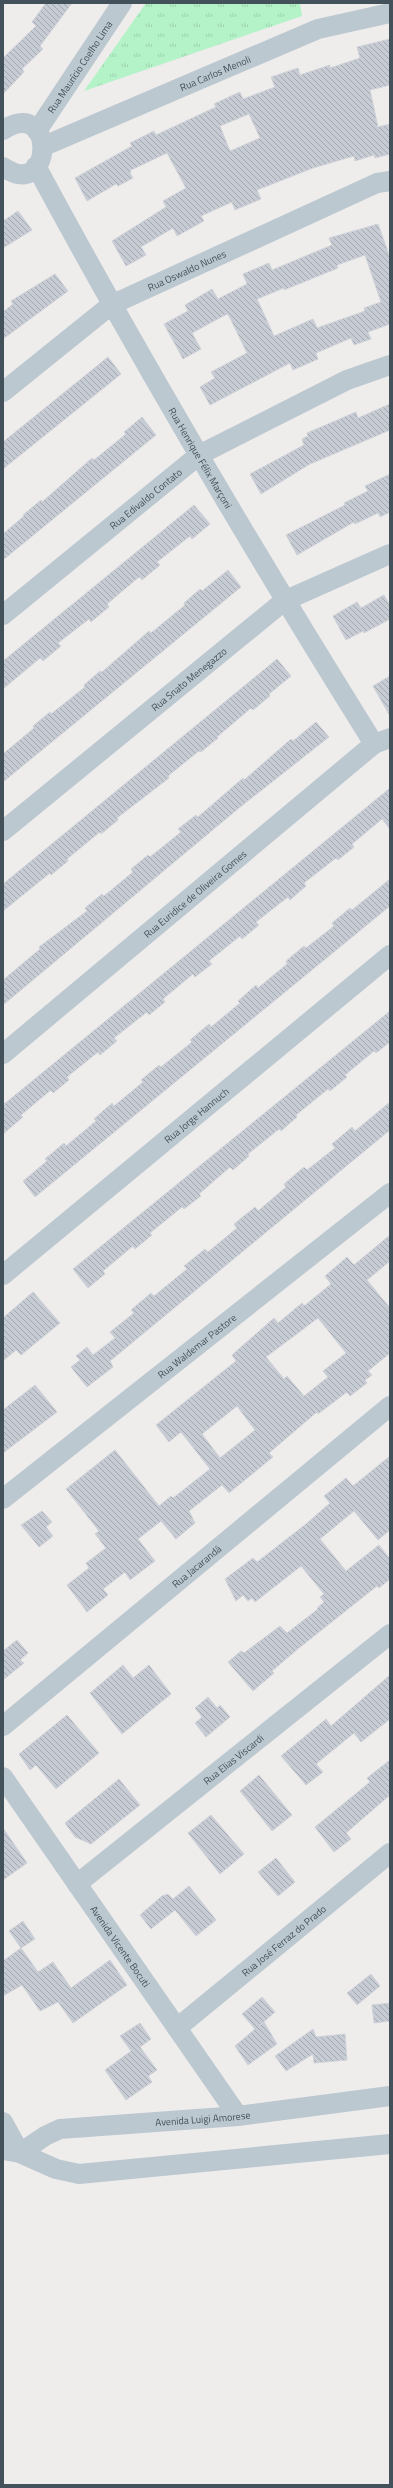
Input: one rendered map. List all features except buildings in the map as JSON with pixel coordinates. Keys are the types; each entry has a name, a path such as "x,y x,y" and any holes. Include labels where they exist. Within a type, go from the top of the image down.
{"street":[{"name":"Rua Maurício Coelho Lima","path":"36,166 41,160 40,138 122,3"},
{"name":"Rua Carlos Menoli","path":"40,138 318,29 390,13"},
{"path":"3,130 19,124 28,125 40,138"},
{"path":"3,167 16,173 30,171 36,166"},
{"name":"Rua Henrique Félix Marçoni","path":"36,166 111,305 284,601 382,741"},
{"name":"Rua Oswaldo Nunes","path":"3,392 111,305 377,183 390,182"},
{"name":"Rua Edivaldo Contato","path":"3,615 199,455 347,380 390,365"},
{"name":"Rua Snato Menegazzo","path":"3,831 284,601 390,554"},
{"name":"Rua Euridice de Oliveira Gomes","path":"3,1054 382,741"},
{"name":"Rua Jorge Hannuch","path":"3,1275 390,955"},
{"name":"Rua Waldemar Pastore","path":"3,1499 390,1193"},
{"name":"Rua Jacarandá","path":"3,1726 390,1406"},
{"name":"Rua Elias Viscardi","path":"77,1884 390,1634"},
{"name":"Avenida Vicente Bocuti","path":"3,1777 238,2116"},
{"name":"Rua José Ferraz do Prado","path":"177,2028 390,1852"},
{"name":"Avenida Luigi Amorese","path":"12,2151 60,2129 238,2116 390,2096"},
{"path":"3,2122 12,2151 56,2169 79,2174 390,2144"}],"green space":[{"path":"146,3 300,3 302,16 84,91"}]}
